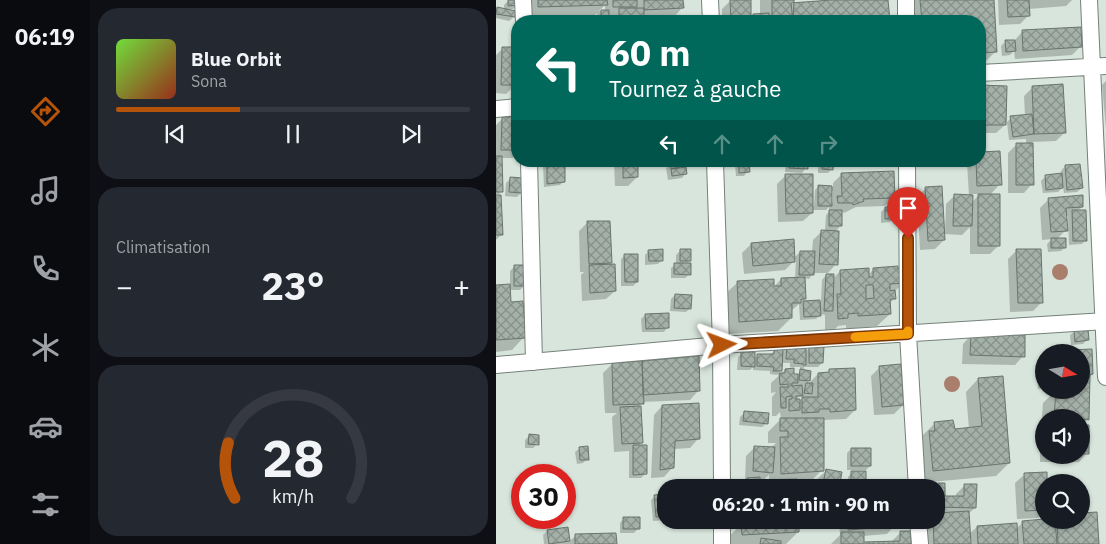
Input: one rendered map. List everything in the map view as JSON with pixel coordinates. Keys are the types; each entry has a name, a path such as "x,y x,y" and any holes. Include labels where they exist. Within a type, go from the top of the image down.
{"street":[{"path":"523,0 524,15"},
{"path":"710,0 710,15"},
{"path":"906,0 906,15"},
{"path":"1089,0 1099,67 1106,376"},
{"path":"986,73 1099,67"},
{"path":"496,109 511,108"},
{"path":"529,167 534,362"},
{"path":"715,167 722,345 722,479"},
{"path":"908,167 908,334 916,479"},
{"path":"496,364 722,345 1104,321"},
{"path":"722,529 722,544"},
{"path":"919,529 920,544"}],"building":[{"path":"508,0 518,0 519,5 508,6"},
{"path":"538,0 607,0 608,5 538,7"},
{"path":"613,0 637,0 637,7 613,7"},
{"path":"644,0 683,0 684,8 644,10"},
{"path":"730,0 751,0 751,15 731,15"},
{"path":"772,0 794,0 793,15 772,15"},
{"path":"831,0 888,0 889,15 792,15 791,3"},
{"path":"920,0 994,0 997,52 986,53 986,15 921,15"},
{"path":"1007,0 1029,0 1030,16 1008,17"},
{"path":"497,7 516,11 515,15 511,16 496,14"},
{"path":"619,8 644,8 644,15 619,15"},
{"path":"601,10 609,10 609,15 601,15"},
{"path":"769,13 769,15 753,15"},
{"path":"1081,27 1082,47 1023,51 1022,30"},
{"path":"1005,40 1015,40 1016,51 1006,52"},
{"path":"502,47 511,47 511,85 501,85"},
{"path":"1063,84 1066,133 1034,134 1032,86"},
{"path":"986,85 1007,86 1006,125 986,125"},
{"path":"1032,114 1034,134 1013,137 1010,116"},
{"path":"502,117 511,117 511,150 501,150"},
{"path":"1016,143 1033,143 1034,185 1016,185"},
{"path":"1000,151 1002,185 977,186 976,167 986,167 986,152"},
{"path":"496,156 502,156 503,192 496,192"},
{"path":"1080,164 1083,188 1067,190 1065,165"},
{"path":"547,167 565,167 565,182 547,184"},
{"path":"623,167 638,167 638,177 623,178"},
{"path":"686,167 687,174 672,176 671,169"},
{"path":"739,167 750,167 750,172 739,173"},
{"path":"808,167 808,169 789,168"},
{"path":"822,167 833,167 833,170 822,169"},
{"path":"894,171 895,198 863,199 864,201 853,205 852,203 838,203 837,196 842,196 841,173"},
{"path":"1062,173 1063,188 1046,190 1045,175"},
{"path":"785,174 813,174 813,213 786,214"},
{"path":"510,177 523,178 522,193 509,192"},
{"path":"818,185 832,186 832,206 818,206"},
{"path":"942,186 945,240 928,241 925,187"},
{"path":"954,194 973,195 972,226 953,226"},
{"path":"978,194 1000,194 1000,246 978,246"},
{"path":"496,195 501,195 503,235 496,235"},
{"path":"1083,195 1083,207 1066,208 1068,231 1051,232 1048,198"},
{"path":"885,207 895,207 895,219 885,219"},
{"path":"829,210 842,210 842,226 829,226"},
{"path":"1072,210 1086,210 1087,241 1073,241"},
{"path":"587,221 610,221 612,263 589,264"},
{"path":"821,230 839,231 838,265 819,264"},
{"path":"1051,238 1066,238 1066,248 1051,248"},
{"path":"794,239 795,262 753,266 751,243"},
{"path":"663,249 663,261 649,261 648,250"},
{"path":"680,249 691,249 691,261 680,261"},
{"path":"1016,249 1041,249 1043,303 1018,303"},
{"path":"800,251 815,251 814,275 799,275"},
{"path":"624,254 638,254 638,282 625,282"},
{"path":"674,263 691,263 691,275 674,274"},
{"path":"615,264 616,291 590,293 589,265"},
{"path":"514,265 525,265 525,286 514,286"},
{"path":"898,266 898,269 904,269 905,283 890,284 890,291 895,290 896,299 890,299 891,314 858,316 858,313 848,314 848,318 838,319 837,294 841,294 840,270 869,268 869,277 873,277 873,268","holes":["866,285 873,285 874,298 866,299"]},
{"path":"826,274 834,274 833,311 824,311"},
{"path":"805,277 806,299 801,299 801,303 792,303 792,318 739,322 737,281 774,279 774,286 781,286 781,278"},
{"path":"510,284 511,302 523,301 526,338 496,340 496,285"},
{"path":"675,294 692,295 691,309 674,308"},
{"path":"820,300 821,316 804,317 803,301"},
{"path":"669,313 669,328 646,329 645,314"},
{"path":"1088,329 1089,340 1075,342 1074,330"},
{"path":"971,334 1025,335 1025,357 970,355"},
{"path":"787,345 806,346 806,365 794,363 794,359 786,359"},
{"path":"809,346 824,346 823,363 809,363"},
{"path":"774,349 783,349 782,371 773,371 774,367 757,366 757,354 774,354"},
{"path":"1090,349 1092,349 1093,374 1090,375"},
{"path":"741,352 755,352 755,367 741,366"},
{"path":"699,356 700,391 643,395 642,361"},
{"path":"642,361 644,404 613,405 612,363"},
{"path":"901,364 904,405 882,407 879,366"},
{"path":"794,368 794,374 798,374 798,383 792,383 792,386 802,385 803,396 796,396 796,399 800,399 800,410 789,411 789,399 792,399 792,396 786,397 786,408 781,408 780,387 788,387 788,384 780,385 779,373 785,373 785,369"},
{"path":"855,368 856,410 830,412 830,409 819,409 819,412 802,413 802,397 818,397 818,373 829,372 829,369"},
{"path":"800,369 811,371 810,381 799,380"},
{"path":"1003,376 1010,463 933,471 929,431 935,431 934,422 953,420 955,429 982,426 978,378"},
{"path":"806,383 813,383 812,394 804,393"},
{"path":"1055,399 1089,399 1089,409 1055,409"},
{"path":"699,403 700,439 675,441 674,468 660,470 662,405"},
{"path":"641,406 643,443 622,444 620,407"},
{"path":"744,411 769,413 768,424 743,421"},
{"path":"780,418 824,418 824,471 781,474 780,437 788,437 788,431 780,431"},
{"path":"529,434 539,435 539,445 528,444"},
{"path":"633,445 647,445 647,474 633,475"},
{"path":"588,446 589,460 580,460 579,447"},
{"path":"754,446 775,447 773,473 753,471"},
{"path":"851,448 871,448 871,466 851,466"},
{"path":"826,469 842,472 841,479 824,479"},
{"path":"851,471 866,471 866,479 851,479"},
{"path":"1047,472 1047,474 1035,474 1035,510 1025,511 1024,473"},
{"path":"760,477 760,479 747,479"},
{"path":"964,484 977,484 976,508 945,507 945,496 964,496"},
{"path":"654,495 657,495 657,517 656,517"},
{"path":"969,511 971,544 934,544 933,529 945,529 945,512"},
{"path":"1090,512 1097,512 1099,544 1058,544 1057,529 1090,529"},
{"path":"623,517 640,517 640,529 623,529"},
{"path":"1035,520 1035,529 1056,529 1057,544 1024,544 1022,521"},
{"path":"1017,523 1018,544 978,544 977,526"},
{"path":"568,529 570,541 549,544 547,530"},
{"path":"742,529 799,529 799,532 742,535"},
{"path":"900,531 911,531 911,544 841,544 841,532 864,532 864,542 900,541"},
{"path":"616,533 617,544 575,544 575,534"},
{"path":"761,538 781,541 781,544 760,544"}],"slow traffic":[{"path":"855,337 908,334 908,331"}],"route":[{"path":"722,345 908,334 908,238"}]}
